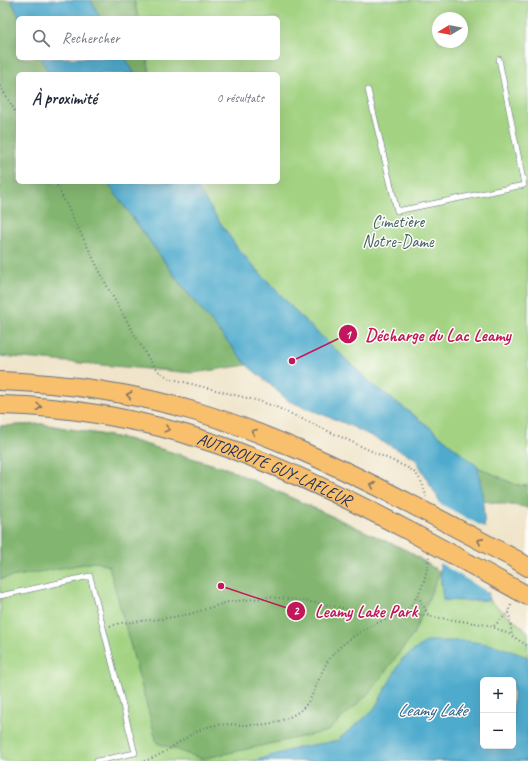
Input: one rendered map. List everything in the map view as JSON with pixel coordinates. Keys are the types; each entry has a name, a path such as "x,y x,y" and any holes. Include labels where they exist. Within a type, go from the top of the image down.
{"highway":[{"name":"AUTOROUTE GUY-LAFLEUR","path":"0,382 52,384 106,391 154,400 242,427 342,470 408,502 524,563"},
{"name":"AUTOROUTE GUY-LAFLEUR","path":"0,405 50,408 112,416 207,440 262,460 306,479 411,532 522,598"}],"lane":[{"path":"368,90 397,211 524,185 499,59"},
{"path":"0,596 90,576 135,753 97,761"}],"path":[{"path":"0,86 16,113"},
{"path":"56,184 109,290 148,358 157,370 172,378 259,401 276,407 410,468 423,484 427,502"},
{"path":"402,614 413,604 418,596 430,555"},
{"path":"418,596 429,616"},
{"path":"103,627 121,623 161,619 190,614 228,602 270,597 305,601 392,617"},
{"path":"493,627 522,598"},
{"path":"509,612 512,636"},
{"path":"144,761 155,758 198,731 212,726 261,724 282,720 292,716 306,705 335,650 351,637 392,617 402,614 429,616 493,627 528,646"}],"green space":[{"path":"0,0 11,0 19,16 16,16 16,60 42,60 48,72 16,72 16,184 108,184 181,285 247,365 193,373 0,356"},
{"path":"91,0 134,0 138,16 99,16"},
{"name":"Cimetière Notre-Dame","path":"134,0 528,0 528,486 516,485 478,467 428,426 372,384 299,315 238,249 194,184 280,184 280,72 150,72 147,60 280,60 280,16 138,16"},
{"path":"126,60 147,60 150,72 134,72"},
{"path":"42,424 127,439 228,469 408,551 440,572 443,600 489,600 528,632 528,761 0,761 0,426"},
{"path":"42,424 127,439 228,469 408,551 440,572 413,635 369,693 328,731 202,759 157,743 109,566 95,562 0,579 0,426"},
{"path":"478,467 516,485 528,486 528,509 525,507 483,501"}],"water":[{"path":"11,0 91,0 99,16 19,16"},
{"path":"42,60 126,60 134,72 48,72"},
{"path":"108,184 194,184 238,249 299,315 372,384 428,426 478,467 483,501 489,600 443,600 440,572 439,500 415,458 349,425 289,401 247,365 185,290"},
{"name":"Leamy Lake","path":"427,641 468,641 494,645 528,657 528,761 254,761 300,747 336,741 373,711 402,659"}],"pier":[{"path":"437,502 487,529 491,594 438,562"}],"place":[{"name":"Décharge du Lac Leamy","path":"292,361"},
{"name":"Leamy Lake Park","path":"221,586"}]}
